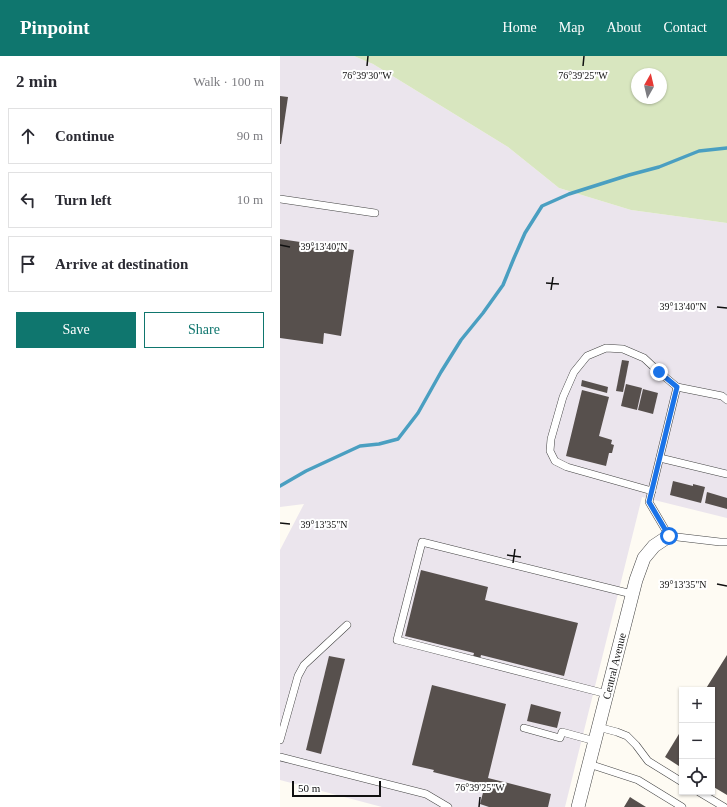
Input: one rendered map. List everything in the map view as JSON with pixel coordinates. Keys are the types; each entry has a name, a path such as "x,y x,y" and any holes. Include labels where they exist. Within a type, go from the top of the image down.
{"street":[{"name":"Central Avenue","path":"578,807 636,580 644,558 654,546 669,536"}],"lane":[{"path":"280,199 375,213"},
{"path":"652,491 566,467 555,461 550,451 551,439 563,396 574,372 587,356 606,348 623,349 644,358 677,387 722,396 727,400"},
{"path":"677,387 649,502 669,536 727,542"},
{"path":"660,458 727,474"},
{"path":"607,694 398,640 409,594 422,542 632,594"},
{"path":"280,740 298,676 304,665 347,624"},
{"path":"598,727 627,736 636,744 648,761 679,780"},
{"path":"524,728 560,738 562,732 595,740"},
{"path":"280,757 426,794 448,807"},
{"path":"589,764 638,780 682,807"},
{"path":"704,795 724,807"}],"shaded area":[{"path":"280,56 354,56 373,64 508,147 559,188 631,210 727,223 727,518 642,497 565,807 382,807 280,780 280,550 304,504 280,507"}],"green space":[{"path":"354,56 727,56 727,223 631,210 559,188 508,147 373,64"}],"building":[{"path":"280,96 288,97 281,144 280,144"},
{"path":"280,239 354,250 341,336 324,333 323,344 280,338"},
{"path":"622,360 629,361 623,392 616,391"},
{"path":"582,380 608,387 607,393 581,386"},
{"path":"626,384 642,388 637,410 621,406"},
{"path":"643,389 658,393 653,414 638,410"},
{"path":"582,390 609,397 599,436 612,440 611,444 614,445 612,453 609,453 606,466 566,456"},
{"path":"673,481 693,486 693,484 705,487 701,503 670,495"},
{"path":"707,492 727,498 727,509 705,503"},
{"path":"421,570 488,587 485,600 578,623 564,676 481,655 480,659 473,657 474,653 405,636"},
{"path":"727,655 727,795 715,788 715,687 707,687"},
{"path":"329,656 345,659 321,754 306,750"},
{"path":"432,685 506,704 488,778 551,794 548,807 489,807 480,804 485,785 433,772 434,770 412,765"},
{"path":"531,704 561,712 557,728 527,721"},
{"path":"679,734 679,766 665,757"},
{"path":"630,797 633,799 646,807 624,807"}],"waterway":[{"path":"280,486 306,471 360,446 379,444 398,439 418,413 461,340 503,285 525,233 542,206 569,194 659,167 699,151 727,148"}],"route":[{"path":"659,372 677,387 649,502 669,536"}]}
